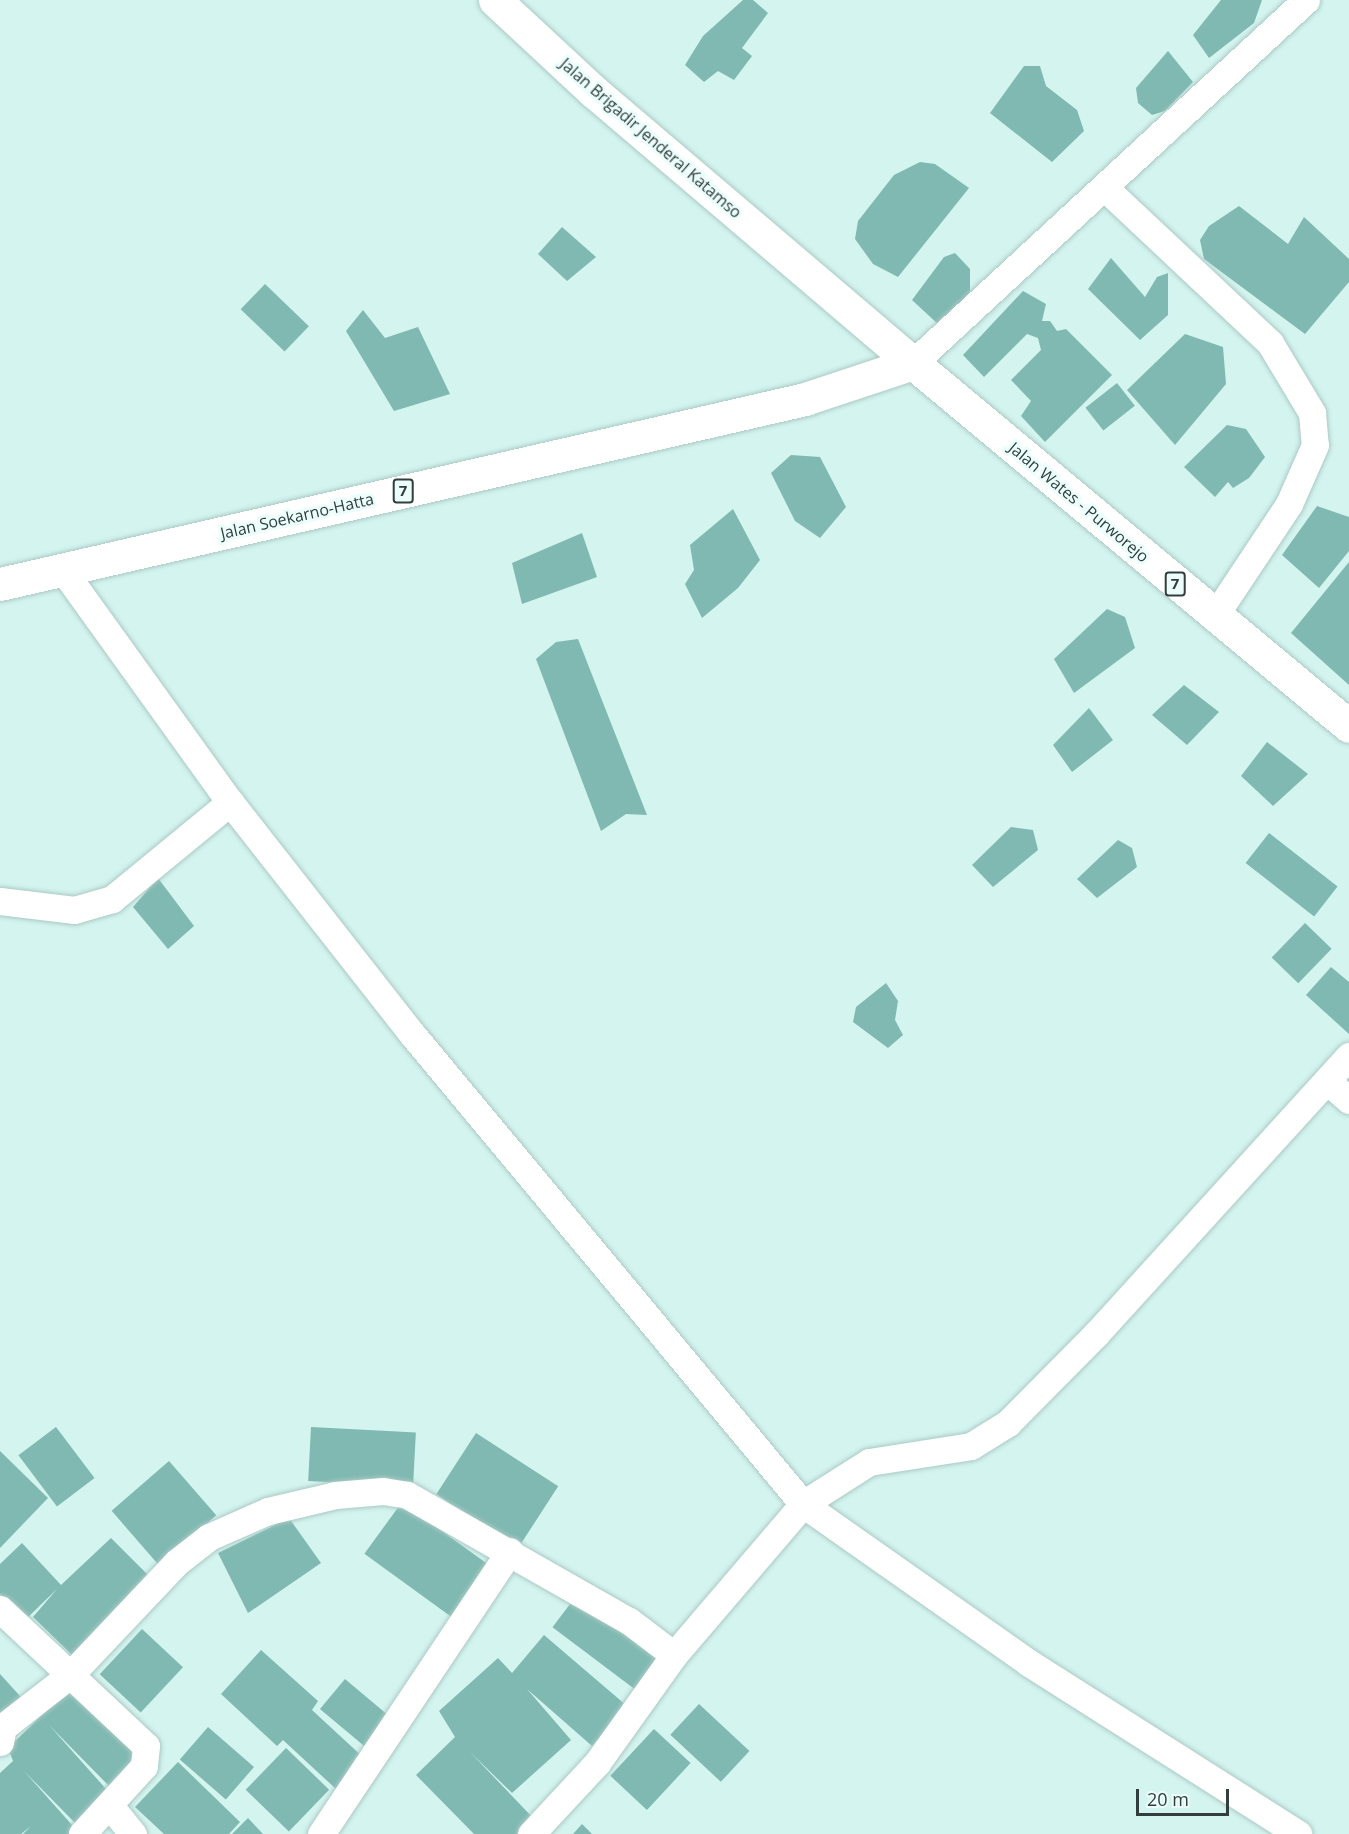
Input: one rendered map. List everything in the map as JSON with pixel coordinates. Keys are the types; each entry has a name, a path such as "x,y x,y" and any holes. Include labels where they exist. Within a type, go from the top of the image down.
{"main road":[{"name":"Jalan Brigadir Jenderal Katamso","path":"495,0 592,91 809,272 913,363"},
{"name":"Jalan Soekarno-Hatta","path":"0,584 805,399 913,363"},
{"name":"Jalan Wates - Purworejo","path":"913,363 1005,438 1214,617 1349,726"}],"street":[{"path":"913,363 1306,0"},
{"path":"1104,187 1270,343 1312,413 1315,445 1289,504 1214,617"},
{"path":"63,570 230,802 412,1034 803,1504 1029,1664 1299,1834"},
{"path":"0,901 75,910 112,899 230,802"},
{"path":"531,1834 597,1763 674,1655 803,1504 868,1462 971,1446 1008,1423 1096,1335 1349,1056"},
{"path":"1326,1081 1349,1100"},
{"path":"0,1742 3,1727 71,1674 177,1562 209,1537 268,1511 335,1495 383,1491 407,1495 510,1551 628,1621 674,1655"},
{"path":"321,1834 510,1551"},
{"path":"0,1609 146,1746 144,1766 111,1807 82,1834"},
{"path":"111,1807 133,1834"}],"building":[{"path":"743,0 753,0 768,13 742,48 752,56 734,80 718,71 704,82 685,65 703,36"},
{"path":"1221,0 1262,0 1254,23 1209,58 1193,35"},
{"path":"1168,51 1193,82 1165,111 1152,115 1138,103 1136,88"},
{"path":"1024,66 1040,66 1046,86 1077,110 1084,131 1052,162 990,113"},
{"path":"920,162 935,164 969,188 898,277 873,264 855,239 858,221 894,175"},
{"path":"1239,206 1288,244 1304,217 1349,259 1349,282 1305,334 1204,259 1200,240 1209,226"},
{"path":"562,227 596,257 567,281 538,254"},
{"path":"955,253 970,269 970,293 939,325 912,300 944,257"},
{"path":"1111,258 1145,297 1157,277 1168,273 1168,315 1140,340 1088,289"},
{"path":"265,284 309,326 285,352 241,309"},
{"path":"1023,291 1046,304 1042,321 1050,321 1057,331 1066,329 1112,375 1045,442 1021,416 1031,401 1011,380 1041,350 1038,338 1027,334 984,377 963,355"},
{"path":"363,310 385,338 418,327 450,394 394,411 346,331"},
{"path":"1185,334 1223,347 1226,384 1175,445 1127,390"},
{"path":"1117,383 1135,406 1103,430 1085,408"},
{"path":"1227,425 1246,429 1265,457 1249,478 1233,488 1228,482 1215,497 1184,467"},
{"path":"791,455 820,457 846,507 820,538 795,521 771,473"},
{"path":"1317,506 1349,517 1349,551 1319,588 1282,555"},
{"path":"733,509 760,560 738,588 702,618 685,584 694,570 690,545"},
{"path":"582,533 597,577 522,604 512,563"},
{"path":"1349,562 1349,685 1291,633"},
{"path":"1107,609 1125,617 1135,648 1074,693 1054,659"},
{"path":"578,639 647,815 626,814 601,831 536,659 556,642"},
{"path":"1184,685 1219,712 1187,745 1152,715"},
{"path":"1089,708 1113,740 1072,772 1053,745"},
{"path":"1267,742 1308,774 1273,806 1241,776"},
{"path":"1011,827 1033,830 1038,850 993,887 972,865"},
{"path":"1269,833 1338,887 1314,917 1246,863"},
{"path":"1118,840 1132,848 1137,867 1097,898 1077,879"},
{"path":"158,878 194,926 168,949 133,907"},
{"path":"1305,923 1332,949 1298,983 1272,958"},
{"path":"1331,967 1349,982 1349,1034 1306,995"},
{"path":"886,983 898,1001 895,1020 903,1035 888,1048 853,1022 856,1007"},
{"path":"56,1427 95,1478 57,1506 18,1455"},
{"path":"311,1427 416,1432 413,1486 308,1481"},
{"path":"476,1433 558,1486 518,1548 436,1494"},
{"path":"0,1451 48,1498 0,1548"},
{"path":"169,1461 216,1515 159,1565 112,1511"},
{"path":"402,1502 493,1568 455,1620 364,1554"},
{"path":"289,1518 321,1563 248,1613 218,1553"},
{"path":"111,1538 151,1578 73,1656 33,1617 57,1589 25,1620 0,1594 0,1564 22,1543 61,1585"},
{"path":"579,1592 668,1659 641,1694 553,1627"},
{"path":"142,1629 183,1667 141,1713 100,1674"},
{"path":"544,1635 627,1706 592,1746 527,1689 571,1740 512,1793 470,1752 535,1820 521,1834 474,1834 416,1775 455,1737 439,1711 498,1658 512,1673"},
{"path":"261,1650 318,1701 312,1710 365,1759 336,1789 283,1740 277,1746 221,1694"},
{"path":"0,1674 29,1706 0,1724"},
{"path":"345,1679 390,1717 365,1747 320,1709"},
{"path":"78,1680 147,1754 112,1789 49,1725 114,1798 80,1828 24,1771 80,1834 23,1834 31,1826 21,1834 0,1834 0,1773 13,1761 8,1748"},
{"path":"699,1704 749,1751 721,1782 670,1735"},
{"path":"208,1727 254,1767 226,1799 180,1759"},
{"path":"654,1729 691,1763 647,1810 610,1776"},
{"path":"286,1748 329,1790 289,1831 246,1790"},
{"path":"178,1762 240,1822 229,1834 164,1834 135,1807"},
{"path":"248,1818 263,1834 232,1834"},
{"path":"582,1824 592,1834 573,1834"}]}
